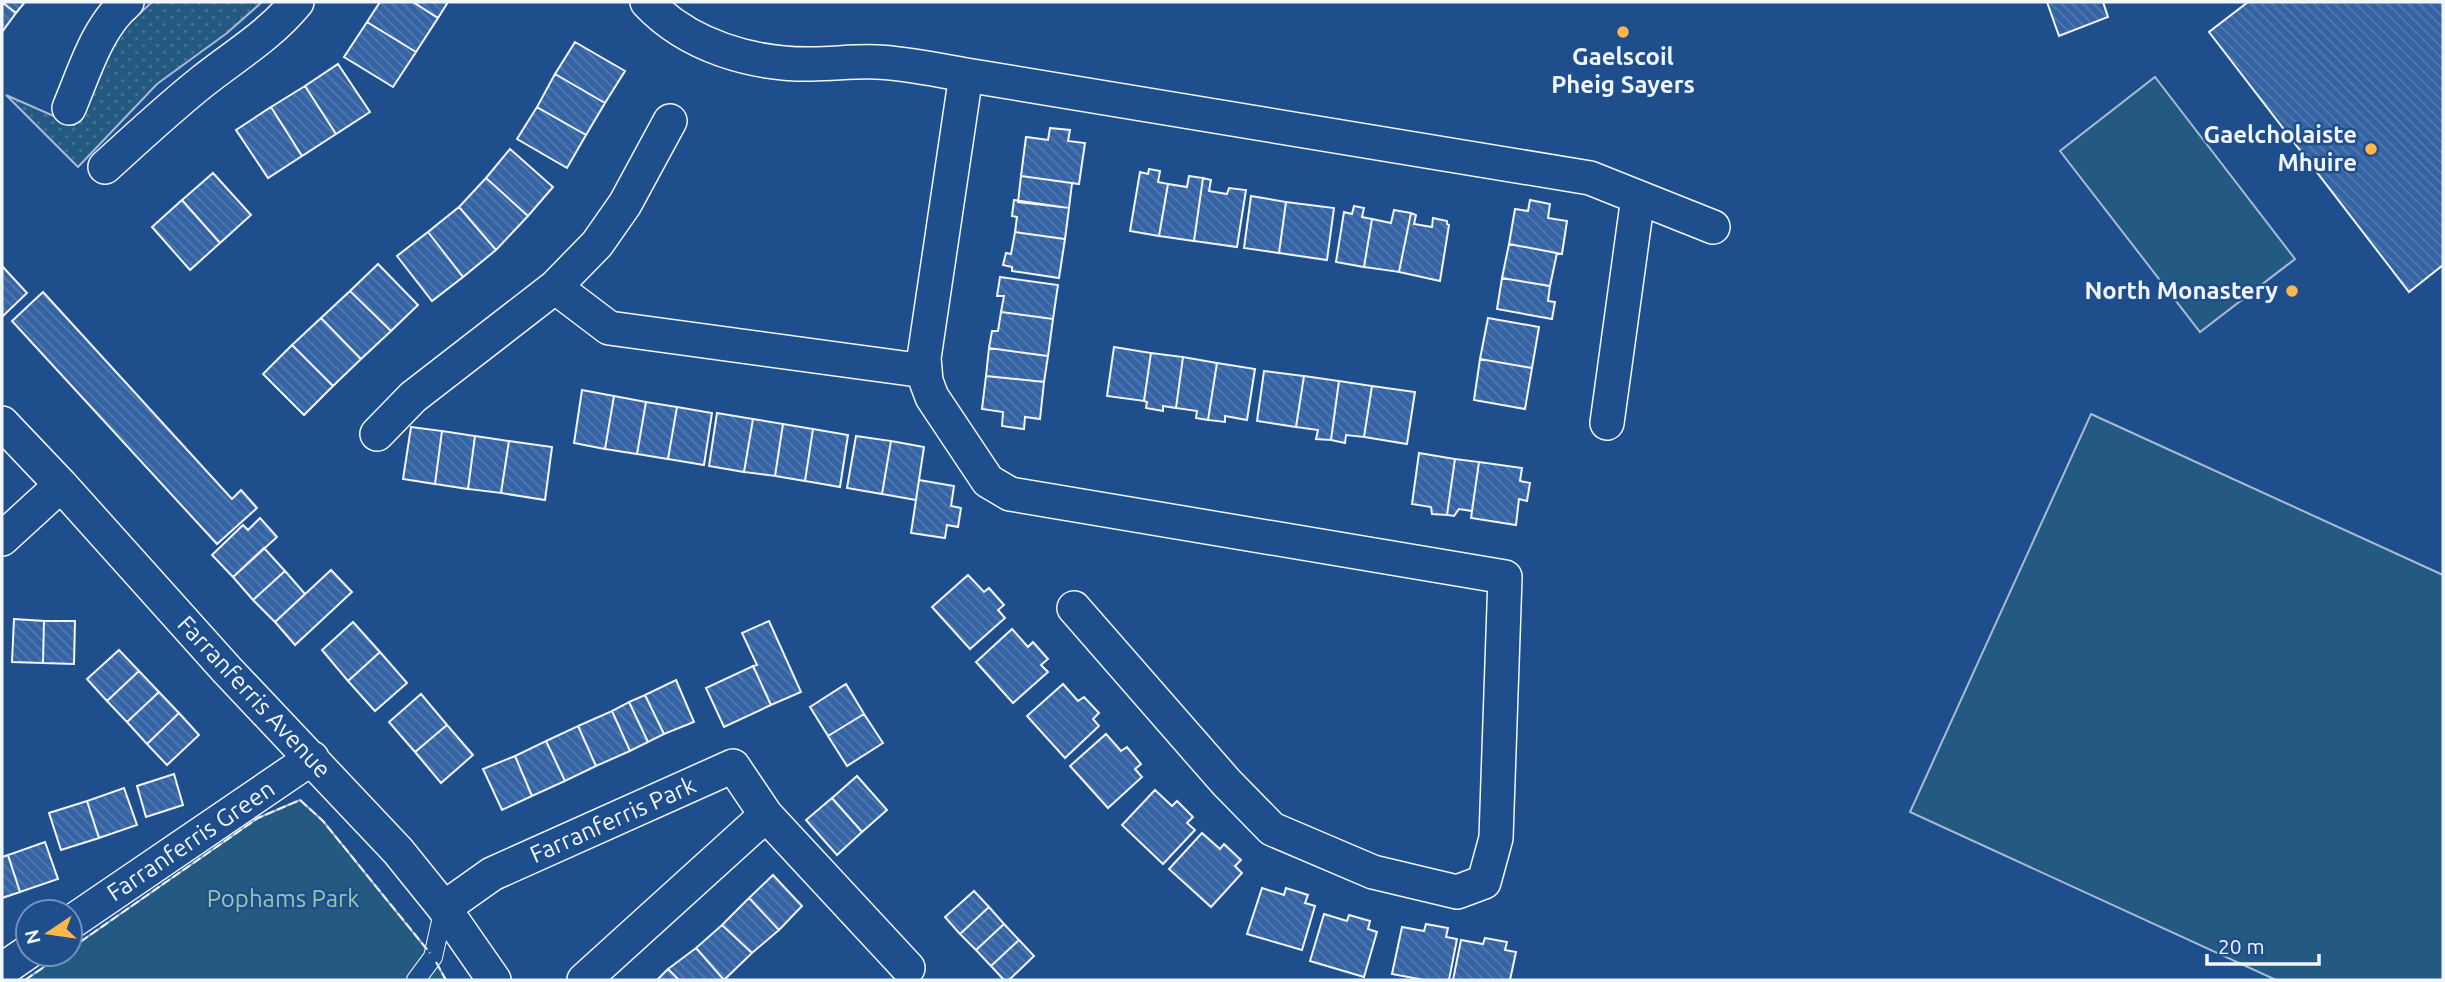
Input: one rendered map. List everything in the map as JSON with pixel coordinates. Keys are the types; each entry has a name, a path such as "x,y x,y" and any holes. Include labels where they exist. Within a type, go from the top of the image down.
{"street":[{"path":"69,108 104,31 115,12 127,2"},
{"path":"105,167 204,80 253,46 282,20 297,2"},
{"path":"647,2 683,31 719,49 751,58 811,64 876,62 1590,178 1713,227"},
{"path":"966,75 924,358 932,397 988,481 1010,494 1505,577 1496,838 1484,882 1457,892 1373,872 1272,829 1226,782 1074,608"},
{"path":"377,434 413,397 555,288 597,244 625,204 670,121"},
{"path":"1607,423 1639,197"},
{"path":"555,288 609,328 925,371"},
{"name":"Farranferris Avenue","path":"2,423 227,670 398,851 444,908 494,980"},
{"path":"2,539 61,485"},
{"name":"Farranferris Green","path":"84,913 312,758"},
{"name":"Farranferris Park","path":"444,908 492,874 733,766 766,815 908,968"},
{"path":"584,980 766,815"}],"lane":[{"path":"416,980 433,957 444,908"}],"green space":[{"path":"152,2 262,2 227,33 157,84 78,167 6,95 74,125 107,44"},
{"path":"2155,77 2295,259 2200,332 2060,151"},
{"path":"2091,414 2443,575 2443,980 2276,980 1910,812"},
{"name":"Pophams Park","path":"300,800 323,821 433,957 446,980 25,980 43,968 84,968 84,939 258,818"}],"building":[{"path":"2,2 16,13 2,32"},
{"path":"2,2 25,2 16,13"},
{"path":"380,2 413,2 438,18 416,52 367,22"},
{"path":"413,2 448,2 438,18"},
{"path":"2047,2 2103,2 2108,17 2059,36"},
{"name":"Gaelcholaiste Mhuire","path":"2248,2 2442,2 2443,265 2409,292 2209,32"},
{"path":"367,22 416,52 393,87 344,57"},
{"path":"575,42 625,71 605,103 555,74"},
{"path":"338,64 370,112 336,134 305,86"},
{"path":"555,74 605,103 586,135 537,107"},
{"path":"305,86 336,134 302,156 271,107"},
{"path":"271,107 302,156 268,178 236,130"},
{"path":"537,107 586,135 567,168 517,139"},
{"path":"1050,128 1070,130 1068,141 1085,143 1079,184 1021,176 1026,137 1048,140"},
{"path":"510,149 553,187 528,216 486,178"},
{"path":"1149,169 1160,171 1158,182 1168,184 1159,236 1130,231 1140,172 1148,174"},
{"path":"213,173 251,215 220,243 182,200"},
{"path":"1021,176 1072,183 1069,208 1018,202"},
{"path":"1189,176 1203,178 1194,241 1159,236 1168,184 1187,187"},
{"path":"486,178 528,216 496,250 459,207"},
{"path":"1203,178 1211,180 1209,191 1227,194 1229,188 1246,190 1237,247 1194,241"},
{"path":"1251,196 1286,202 1279,253 1244,248"},
{"path":"182,200 220,243 190,270 152,227"},
{"path":"1014,200 1069,208 1065,239 1015,232 1017,217 1012,216"},
{"path":"1530,200 1550,204 1548,218 1567,221 1562,254 1509,244 1515,209 1528,211"},
{"path":"1286,202 1334,208 1327,260 1279,253"},
{"path":"1354,206 1364,208 1362,217 1372,219 1364,267 1336,262 1344,212 1352,214"},
{"path":"459,207 496,250 463,277 428,232"},
{"path":"1394,210 1411,213 1399,272 1364,267 1372,219 1391,223"},
{"path":"1411,213 1416,215 1414,224 1432,227 1433,218 1447,221 1449,225 1440,281 1399,272"},
{"path":"428,232 463,277 432,301 397,256"},
{"path":"1015,232 1065,239 1059,278 1012,271 1012,267 1003,265 1006,253 1011,254"},
{"path":"1509,244 1557,253 1550,286 1502,278"},
{"path":"378,264 418,305 391,331 350,291"},
{"path":"2,266 27,293 2,317"},
{"path":"1000,277 1058,285 1053,319 1001,312 1004,296 997,296"},
{"path":"1502,278 1550,286 1548,301 1555,302 1552,319 1497,309"},
{"path":"350,291 391,331 361,359 321,318"},
{"path":"43,292 232,499 241,490 257,508 217,544 12,321"},
{"path":"1001,312 1053,319 1048,356 989,348 992,331 998,331"},
{"path":"321,318 361,359 333,386 292,345"},
{"path":"1488,318 1539,327 1532,368 1480,359"},
{"path":"292,345 333,386 304,415 263,374"},
{"path":"1114,347 1151,353 1144,401 1107,396"},
{"path":"989,348 1048,356 1044,382 986,376"},
{"path":"1151,353 1183,357 1176,408 1163,406 1163,411 1146,408 1147,402 1144,401"},
{"path":"1183,357 1217,363 1208,420 1196,418 1197,411 1176,408"},
{"path":"1480,359 1532,368 1525,409 1474,400"},
{"path":"1217,363 1255,369 1247,420 1225,416 1225,422 1208,420"},
{"path":"1264,371 1304,376 1296,427 1257,421"},
{"path":"986,376 1044,382 1040,419 1025,417 1024,429 1002,426 1003,412 982,409"},
{"path":"1304,376 1339,381 1331,440 1316,439 1318,430 1296,427"},
{"path":"1339,381 1372,386 1364,437 1346,435 1345,443 1331,440"},
{"path":"1372,386 1415,392 1407,444 1364,437"},
{"path":"582,390 614,396 605,449 574,443"},
{"path":"614,396 646,402 637,454 605,449"},
{"path":"646,402 677,407 668,459 637,454"},
{"path":"677,407 712,413 704,465 668,459"},
{"path":"717,413 753,419 744,472 709,466"},
{"path":"753,419 783,424 775,476 744,472"},
{"path":"783,424 813,429 805,481 775,476"},
{"path":"411,427 442,431 435,484 403,479"},
{"path":"813,429 848,435 840,487 805,481"},
{"path":"442,431 475,436 468,489 435,484"},
{"path":"475,436 509,441 501,493 468,489"},
{"path":"856,436 891,441 882,494 847,488"},
{"path":"509,441 552,447 545,500 501,493"},
{"path":"891,441 924,447 916,500 882,494"},
{"path":"1419,453 1455,459 1447,515 1432,514 1431,507 1412,504"},
{"path":"1455,459 1479,462 1472,511 1459,509 1454,516 1447,515"},
{"path":"1479,462 1522,468 1520,481 1530,483 1527,501 1519,499 1516,525 1471,518"},
{"path":"919,480 954,486 951,506 961,508 958,527 947,525 945,538 911,533"},
{"path":"260,518 277,537 233,577 212,555 243,525 248,530"},
{"path":"264,548 285,571 253,600 233,577"},
{"path":"331,570 352,592 295,645 275,622"},
{"path":"285,571 305,594 275,622 253,600"},
{"path":"968,575 984,592 989,588 1004,605 998,610 1005,618 970,649 932,607"},
{"path":"14,619 44,621 43,663 12,662"},
{"path":"44,621 75,621 74,664 43,663"},
{"path":"769,621 801,692 771,705 753,666 757,665 742,633"},
{"path":"353,622 380,652 348,681 322,650"},
{"path":"1012,629 1028,647 1033,642 1048,659 1041,665 1048,672 1013,703 976,662"},
{"path":"119,650 139,671 107,701 87,679"},
{"path":"380,652 407,683 375,711 348,681"},
{"path":"753,666 771,705 724,727 706,688"},
{"path":"139,671 159,692 127,722 107,701"},
{"path":"676,680 694,722 664,734 645,695"},
{"path":"846,684 864,714 828,736 810,707"},
{"path":"1063,684 1078,701 1084,697 1099,713 1093,719 1099,726 1065,758 1027,716"},
{"path":"159,692 179,713 147,744 127,722"},
{"path":"421,694 447,725 415,752 389,722"},
{"path":"645,695 664,734 648,742 629,702"},
{"path":"629,702 648,742 630,751 612,711"},
{"path":"612,711 630,751 596,766 578,726"},
{"path":"179,713 199,735 167,765 147,744"},
{"path":"864,714 883,743 847,766 828,736"},
{"path":"447,725 473,755 441,783 415,752"},
{"path":"578,726 596,766 565,781 546,741"},
{"path":"1106,734 1121,751 1127,747 1141,764 1135,769 1142,777 1108,808 1070,766"},
{"path":"546,741 565,781 532,796 515,756"},
{"path":"515,756 532,796 502,810 483,769"},
{"path":"174,774 183,805 146,817 137,786"},
{"path":"857,776 887,810 862,832 832,798"},
{"path":"124,788 137,825 99,838 87,801"},
{"path":"1155,790 1172,806 1177,801 1193,817 1187,823 1195,830 1163,864 1122,825"},
{"path":"832,798 862,832 837,855 806,820"},
{"path":"87,801 99,838 61,850 49,813"},
{"path":"1202,833 1220,849 1224,844 1241,860 1235,866 1242,873 1211,907 1169,869"},
{"path":"45,842 58,879 20,892 8,855"},
{"path":"8,855 20,892 2,898 2,857"},
{"path":"773,875 802,906 779,930 749,898"},
{"path":"1262,888 1284,895 1286,888 1308,895 1305,903 1315,906 1302,950 1247,934"},
{"path":"974,891 989,907 960,934 945,917"},
{"path":"749,898 779,930 752,953 722,925"},
{"path":"989,907 1004,924 976,950 960,934"},
{"path":"1324,914 1347,921 1349,915 1370,921 1368,929 1377,932 1364,977 1310,961"},
{"path":"1004,924 1019,940 991,966 976,950"},
{"path":"1426,924 1448,928 1446,937 1457,939 1449,980 1424,980 1392,974 1402,927 1424,931"},
{"path":"722,925 752,953 724,980 696,948"},
{"path":"1485,938 1507,942 1505,950 1516,952 1510,980 1453,980 1461,940 1483,944"},
{"path":"1019,940 1034,956 1009,980 1004,980 991,966"},
{"path":"696,948 724,980 679,980 668,969"},
{"path":"668,969 679,980 657,980"}],"fence":[{"path":"84,939 258,818 300,800 323,821 430,953"},
{"path":"436,962 446,980"},
{"path":"25,980 43,968"}],"place":[{"name":"Gaelscoil Pheig Sayers","path":"1623,32"},
{"name":"Gaelcholaiste Mhuire","path":"2371,149"},
{"name":"North Monastery","path":"2292,291"}]}
